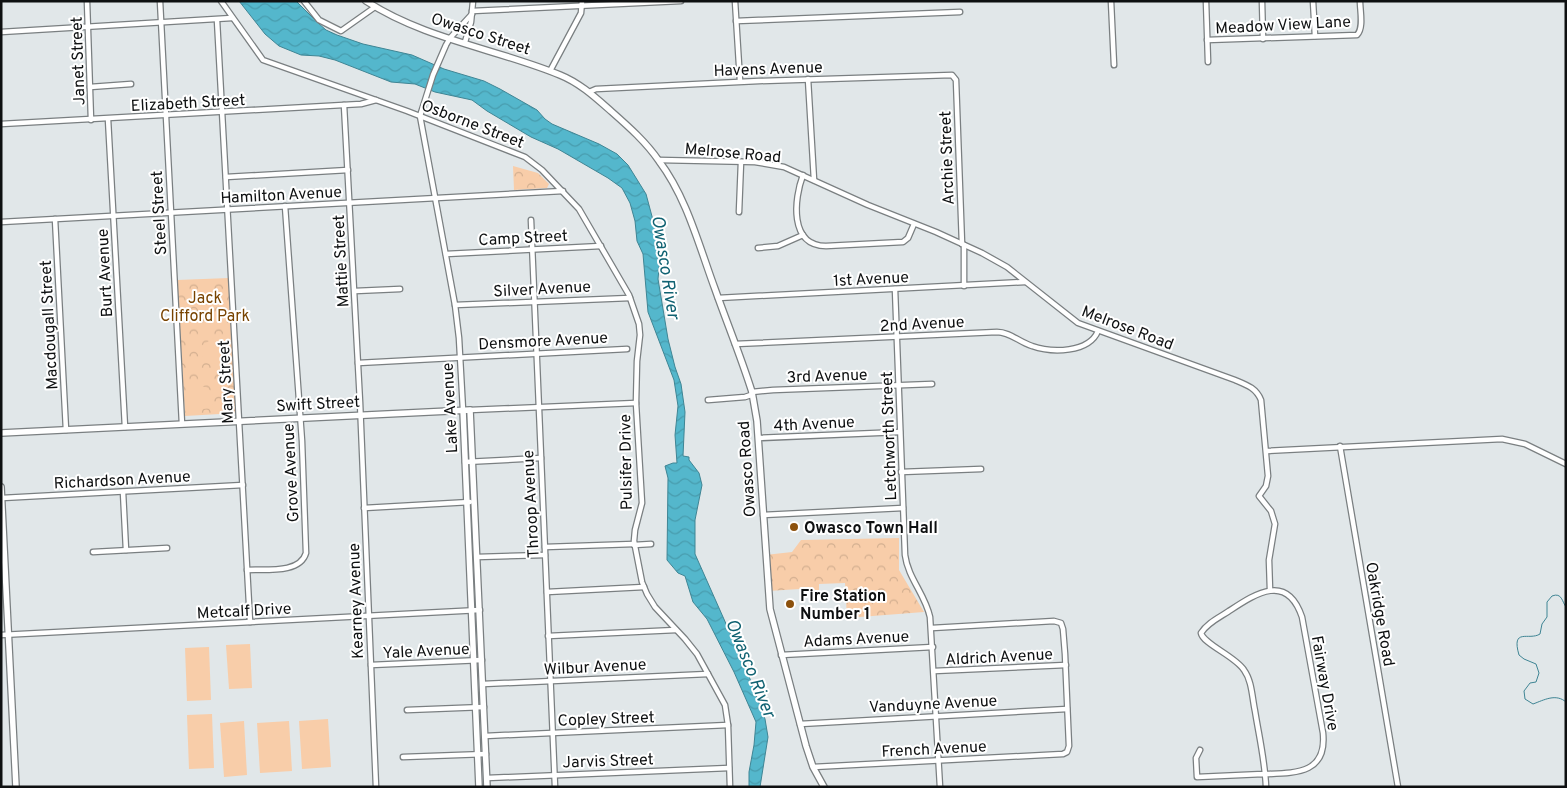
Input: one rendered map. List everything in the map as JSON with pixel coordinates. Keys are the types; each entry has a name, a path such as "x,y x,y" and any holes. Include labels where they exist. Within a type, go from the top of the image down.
{"main road":[{"name":"Owasco Street","path":"366,1 415,25 550,71 568,79 589,92 629,127 659,160"},
{"name":"Owasco Road","path":"659,160 672,180 682,202 752,392 759,438 768,595 773,623 813,767 824,787"},
{"name":"Lake Avenue","path":"463,410 479,787"},
{"name":"Swift Street","path":"1,433 470,410"},
{"name":"Lake Avenue","path":"470,410 487,787"},
{"path":"1,487 16,787"}],"street":[{"name":"Janet Street","path":"87,1 91,120"},
{"name":"Steel Street","path":"160,1 182,424"},
{"name":"Osborne Street","path":"221,1 264,60 420,116 525,157 534,163 579,209 601,246 630,298 639,324 638,348"},
{"path":"304,1 319,20 344,31 375,7"},
{"path":"465,42 473,1"},
{"path":"472,12 582,4 681,1"},
{"path":"735,1 740,81"},
{"path":"1111,1 1114,65"},
{"path":"1206,1 1208,62"},
{"path":"1262,1 1263,38"},
{"path":"1313,1 1315,36"},
{"name":"Meadow View Lane","path":"1207,40 1357,34 1360,33 1361,28 1360,1"},
{"path":"550,71 581,12 582,4"},
{"name":"Lake Avenue","path":"463,410 455,305 420,116 440,57 450,38 472,12"},
{"path":"736,21 960,12"},
{"path":"1,32 232,18"},
{"name":"Mary Street","path":"217,20 250,622"},
{"name":"Havens Avenue","path":"589,92 596,89 740,81 950,74"},
{"name":"Archie Street","path":"950,74 956,80 964,286"},
{"path":"808,79 814,180"},
{"path":"90,86 131,84"},
{"name":"Elizabeth Street","path":"1,124 344,106 376,100"},
{"name":"Mattie Street","path":"344,106 360,415"},
{"name":"Burt Avenue","path":"108,119 125,427"},
{"name":"Melrose Road","path":"659,160 741,162 772,164 784,167 868,205 963,244 998,262 1069,317 1098,330 1252,388 1257,392 1261,400 1267,450 1268,482 1259,496 1270,511 1275,524 1269,560 1270,590"},
{"path":"739,212 741,162"},
{"path":"226,177 348,170"},
{"path":"803,175 796,209 803,235 811,243 821,246 899,242 908,238 914,224"},
{"name":"Hamilton Avenue","path":"1,222 563,191"},
{"name":"Grove Avenue","path":"247,570 290,568 300,564 305,557 303,456 285,206"},
{"name":"Macdougall Street","path":"55,219 66,430"},
{"name":"Throop Avenue","path":"531,220 555,787"},
{"path":"758,248 785,244 803,235"},
{"name":"Camp Street","path":"446,254 601,246"},
{"name":"1st Avenue","path":"718,298 1025,282"},
{"path":"355,290 400,289"},
{"name":"Letchworth Street","path":"895,289 906,562 911,576 928,606 932,628 940,787"},
{"name":"Silver Avenue","path":"455,305 630,298"},
{"name":"2nd Avenue","path":"735,344 1000,332 1030,346 1050,350 1068,349 1086,344 1094,340 1098,330"},
{"name":"Pulsifer Drive","path":"638,348 636,403 642,503 635,530 634,545 644,587 654,607 696,654 725,705 728,725 730,787"},
{"name":"Densmore Avenue","path":"358,363 627,349"},
{"name":"3rd Avenue","path":"752,392 898,384 932,384"},
{"path":"708,400 748,397 752,392"},
{"name":"Swift Street","path":"470,410 636,403"},
{"name":"Kearney Avenue","path":"360,415 376,787"},
{"name":"4th Avenue","path":"759,438 900,432"},
{"path":"1267,450 1502,438 1525,444 1566,464"},
{"name":"Oakridge Road","path":"1340,446 1398,787"},
{"path":"465,462 541,458"},
{"path":"901,472 981,469"},
{"name":"Richardson Avenue","path":"2,498 243,485"},
{"path":"123,492 126,550"},
{"path":"364,508 475,502"},
{"path":"763,515 903,508"},
{"path":"545,548 651,544"},
{"path":"93,552 167,548"},
{"path":"477,557 545,555"},
{"path":"547,592 644,587"},
{"path":"1266,787 1248,676 1233,657 1202,637 1202,630 1255,594 1270,590"},
{"name":"Fairway Drive","path":"1200,750 1196,758 1197,777 1291,773 1309,768 1320,757 1323,744 1299,608 1287,595 1270,590"},
{"name":"Metcalf Drive","path":"1,635 480,610"},
{"name":"Adams Avenue","path":"932,628 1058,622"},
{"name":"Aldrich Avenue","path":"1056,754 1065,753 1069,748 1063,629 1061,623 1058,622"},
{"path":"548,636 676,630"},
{"name":"Adams Avenue","path":"781,655 932,647"},
{"name":"Yale Avenue","path":"371,665 482,660"},
{"name":"Aldrich Avenue","path":"934,671 1066,665"},
{"name":"Wilbur Avenue","path":"483,684 708,674"},
{"path":"407,710 484,707"},
{"name":"Vanduyne Avenue","path":"800,724 1067,709"},
{"name":"Copley Street","path":"485,736 728,725"},
{"path":"403,757 486,754"},
{"name":"French Avenue","path":"813,767 1056,754"},
{"name":"Jarvis Street","path":"487,778 729,768"}],"green space":[{"path":"513,166 538,173 549,184 547,188 514,190"},
{"name":"Jack Clifford Park","path":"229,278 237,413 185,416 177,280"},
{"path":"218,338 231,355 219,362 206,363 198,348 212,339"},
{"path":"189,387 206,387 212,392 213,408 191,410 189,408"},
{"path":"899,538 899,570 924,612 847,618 845,583 819,584 819,591 801,591 800,589 768,591 765,555 792,552 801,540"},
{"path":"250,644 252,688 229,689 226,645"},
{"path":"209,647 211,700 187,701 185,648"},
{"path":"212,714 214,768 189,769 187,715"},
{"path":"328,719 331,767 302,769 299,721"},
{"path":"244,721 247,775 224,777 220,723"},
{"path":"289,721 292,771 260,773 257,723"}],"water":[{"path":"239,1 296,1 326,30 363,44 412,55 444,69 484,81 537,110 552,124 599,144 617,154 628,165 646,194 657,235 660,258 658,279 668,339 681,384 685,412 683,456 689,457 689,460 699,473 702,485 695,520 695,554 747,671 765,719 768,737 760,787 749,787 749,772 756,722 734,672 707,619 693,602 685,576 678,573 667,560 668,478 665,466 677,463 675,435 678,406 674,380 648,312 643,254 637,241 635,221 630,203 622,188 558,149 531,137 472,100 435,92 415,84 391,82 335,60 319,56 301,55 279,46 265,34"}],"waterway":[{"path":"1566,607 1560,596 1552,596 1547,602 1547,617 1542,624 1540,634 1522,637 1517,641 1519,655 1536,664 1539,673 1536,682 1530,683 1524,691 1525,699 1533,704 1554,698 1562,699 1566,702"}],"place":[{"name":"Owasco Town Hall","path":"794,527"},
{"name":"Fire Station Number 1","path":"790,604"}],"water label":[{"name":"Owasco River","path":"666,267"},
{"name":"Owasco River","path":"751,668"}]}
